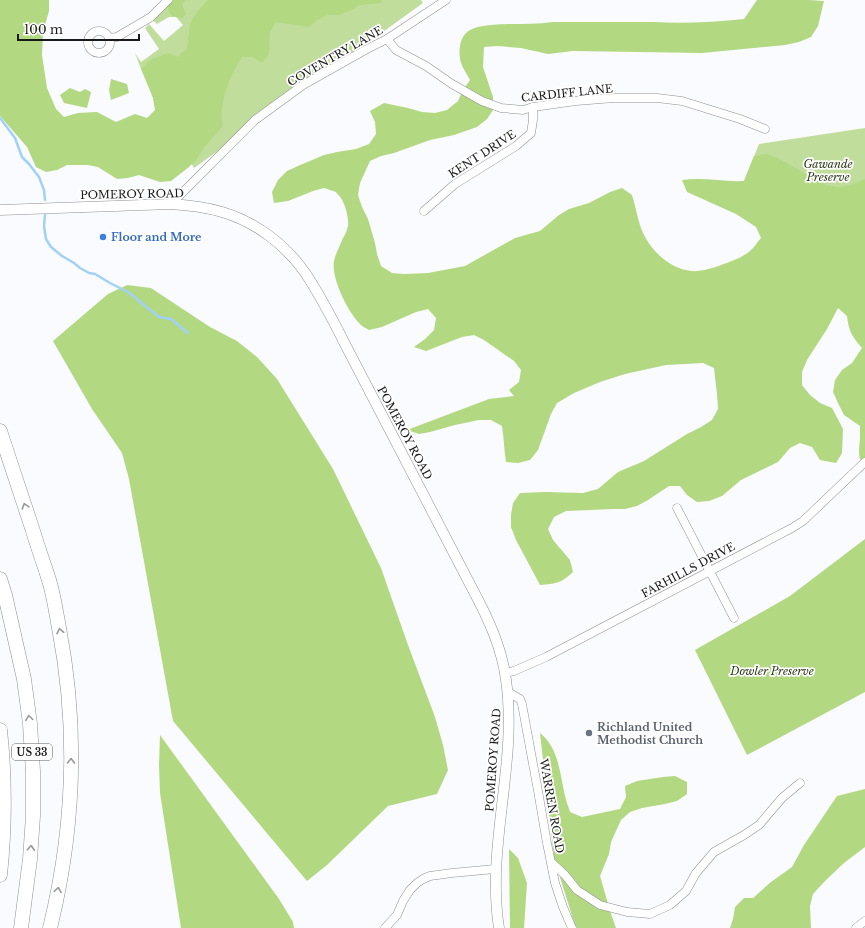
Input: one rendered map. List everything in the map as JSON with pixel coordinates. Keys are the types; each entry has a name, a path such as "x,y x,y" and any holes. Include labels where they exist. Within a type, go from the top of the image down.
{"highway":[{"path":"0,431 50,581 64,655 71,744 70,796 66,845 50,928"},
{"name":"US 33","path":"0,579 24,679 30,724 33,771 33,816 30,859 21,928"},
{"name":"US 33","path":"0,730 4,807 0,875"}],"street":[{"path":"110,38 117,37 151,17 168,0"},
{"name":"COVENTRY LANE","path":"171,204 255,120 303,85 367,49 388,39 446,0"},
{"name":"CARDIFF LANE","path":"388,39 396,50 426,66 452,84 482,101 501,108 523,110 533,107 576,101 614,98 657,98 682,101 740,119 765,129"},
{"name":"KENT DRIVE","path":"424,211 455,184 516,146 531,133 533,107"},
{"name":"POMEROY ROAD","path":"0,210 171,204 208,208 246,221 268,234 293,257 306,274 340,334 486,616 494,636 505,673 509,711 508,736 495,869 496,907 499,928"},
{"name":"FARHILLS DRIVE","path":"505,673 514,671 546,657 792,528 803,521 865,462"},
{"path":"677,508 734,618"},
{"name":"WARREN ROAD","path":"508,692 520,700 522,704 555,882 572,928"},
{"path":"551,862 565,875 577,890 600,905 627,912 650,914 670,905 686,891 696,873 714,852 744,835 759,824 782,798 800,783"},
{"path":"385,928 397,915 410,890 422,879 430,876 495,869"},
{"path":"856,928 865,921"}],"green space":[{"path":"0,0 49,0 49,11 43,32 42,55 47,88 56,109 64,117 78,113 97,112 116,122 135,114 147,118 155,110 153,98 141,69 150,60 168,53 179,57 181,53 187,49 190,24 196,13 208,0 382,0 381,3 359,5 350,11 339,15 328,15 317,20 309,27 276,22 270,32 269,54 262,63 253,57 242,57 235,69 224,96 222,114 223,126 189,167 171,181 160,182 139,175 117,179 98,167 88,165 67,165 57,170 46,172 36,167 27,147 0,116"},
{"path":"172,0 185,0 182,4 186,14 182,18 172,16 169,12 166,4"},
{"path":"174,0 421,0 423,3 194,168 141,69 135,53 141,62 159,49 145,28 149,24 164,41 183,25 176,17 169,17 157,24 152,19"},
{"path":"757,0 824,1 818,26 811,37 799,42 785,45 702,53 573,51 548,54 521,48 497,46 484,47 483,67 493,97 493,110 487,119 477,127 454,135 430,140 370,161 360,183 358,195 368,219 381,266 392,273 404,274 428,273 465,266 515,238 540,231 559,215 569,209 589,203 610,192 622,188 632,195 643,233 651,247 657,253 669,263 684,270 706,270 742,256 750,251 761,238 756,227 736,214 687,192 682,180 698,179 744,181 754,156 766,154 778,158 826,185 838,187 851,185 865,179 865,467 862,464 859,454 860,426 844,415 833,392 835,380 842,370 852,363 862,348 852,334 847,316 838,308 827,329 807,360 802,372 802,385 810,395 820,403 832,408 843,429 842,453 836,463 820,460 812,447 800,443 790,448 778,462 741,480 722,496 709,501 697,502 687,495 680,486 669,486 637,506 625,509 566,511 554,517 548,529 553,540 570,560 573,572 565,579 558,582 540,585 516,540 511,527 513,503 520,493 583,493 598,489 618,472 644,461 712,420 718,409 714,368 703,363 666,365 625,374 600,382 574,393 557,403 551,414 538,450 530,460 518,463 506,462 502,426 491,420 479,420 419,434 407,430 489,399 514,396 509,390 519,382 521,370 514,361 484,340 474,335 462,337 426,351 414,347 434,330 436,318 428,309 416,312 382,327 369,330 362,326 354,317 345,302 337,285 335,276 334,261 348,226 347,214 342,199 336,192 324,188 288,201 274,203 272,192 278,180 287,171 324,155 356,149 369,144 376,134 375,122 370,111 384,103 422,112 435,113 447,110 458,101 470,80 461,63 460,45 466,33 480,26 553,22 688,23 744,19"},
{"path":"111,79 127,84 129,93 111,100 109,90"},
{"path":"70,88 80,92 85,89 91,92 87,108 64,103 60,95"},
{"name":"Gawande Preserve","path":"865,128 865,225 744,181 759,144"},
{"path":"127,285 151,288 210,327 237,341 257,357 277,379 333,469 381,568 435,717 448,770 437,794 388,806 327,865 307,881 173,721 129,479 122,453 92,409 53,341 108,294"},
{"name":"Dowler Preserve","path":"865,539 865,692 747,755 695,650 790,596"},
{"path":"540,733 552,747 558,764 570,812 582,817 620,809 626,797 625,786 637,781 675,776 687,782 687,794 677,801 630,812 621,820 611,842 609,854 600,876 616,928 577,928 574,922 554,858"},
{"path":"160,735 279,899 293,922 294,928 181,928 160,793"},
{"path":"865,789 865,847 844,863 813,894 810,906 811,928 730,928 735,907 744,898 753,898 771,882 792,867 804,845 837,796"},
{"path":"509,849 518,858 527,883 524,928 510,928"}],"waterway":[{"path":"0,118 15,138 22,157 39,177 44,190 45,200"},
{"path":"45,215 44,226 46,239 51,247 80,268 89,273 95,274 128,292 159,317 171,319 188,333"}],"place":[{"name":"Floor and More","path":"103,237"},
{"name":"Richland United Methodist Church","path":"589,733"}]}
